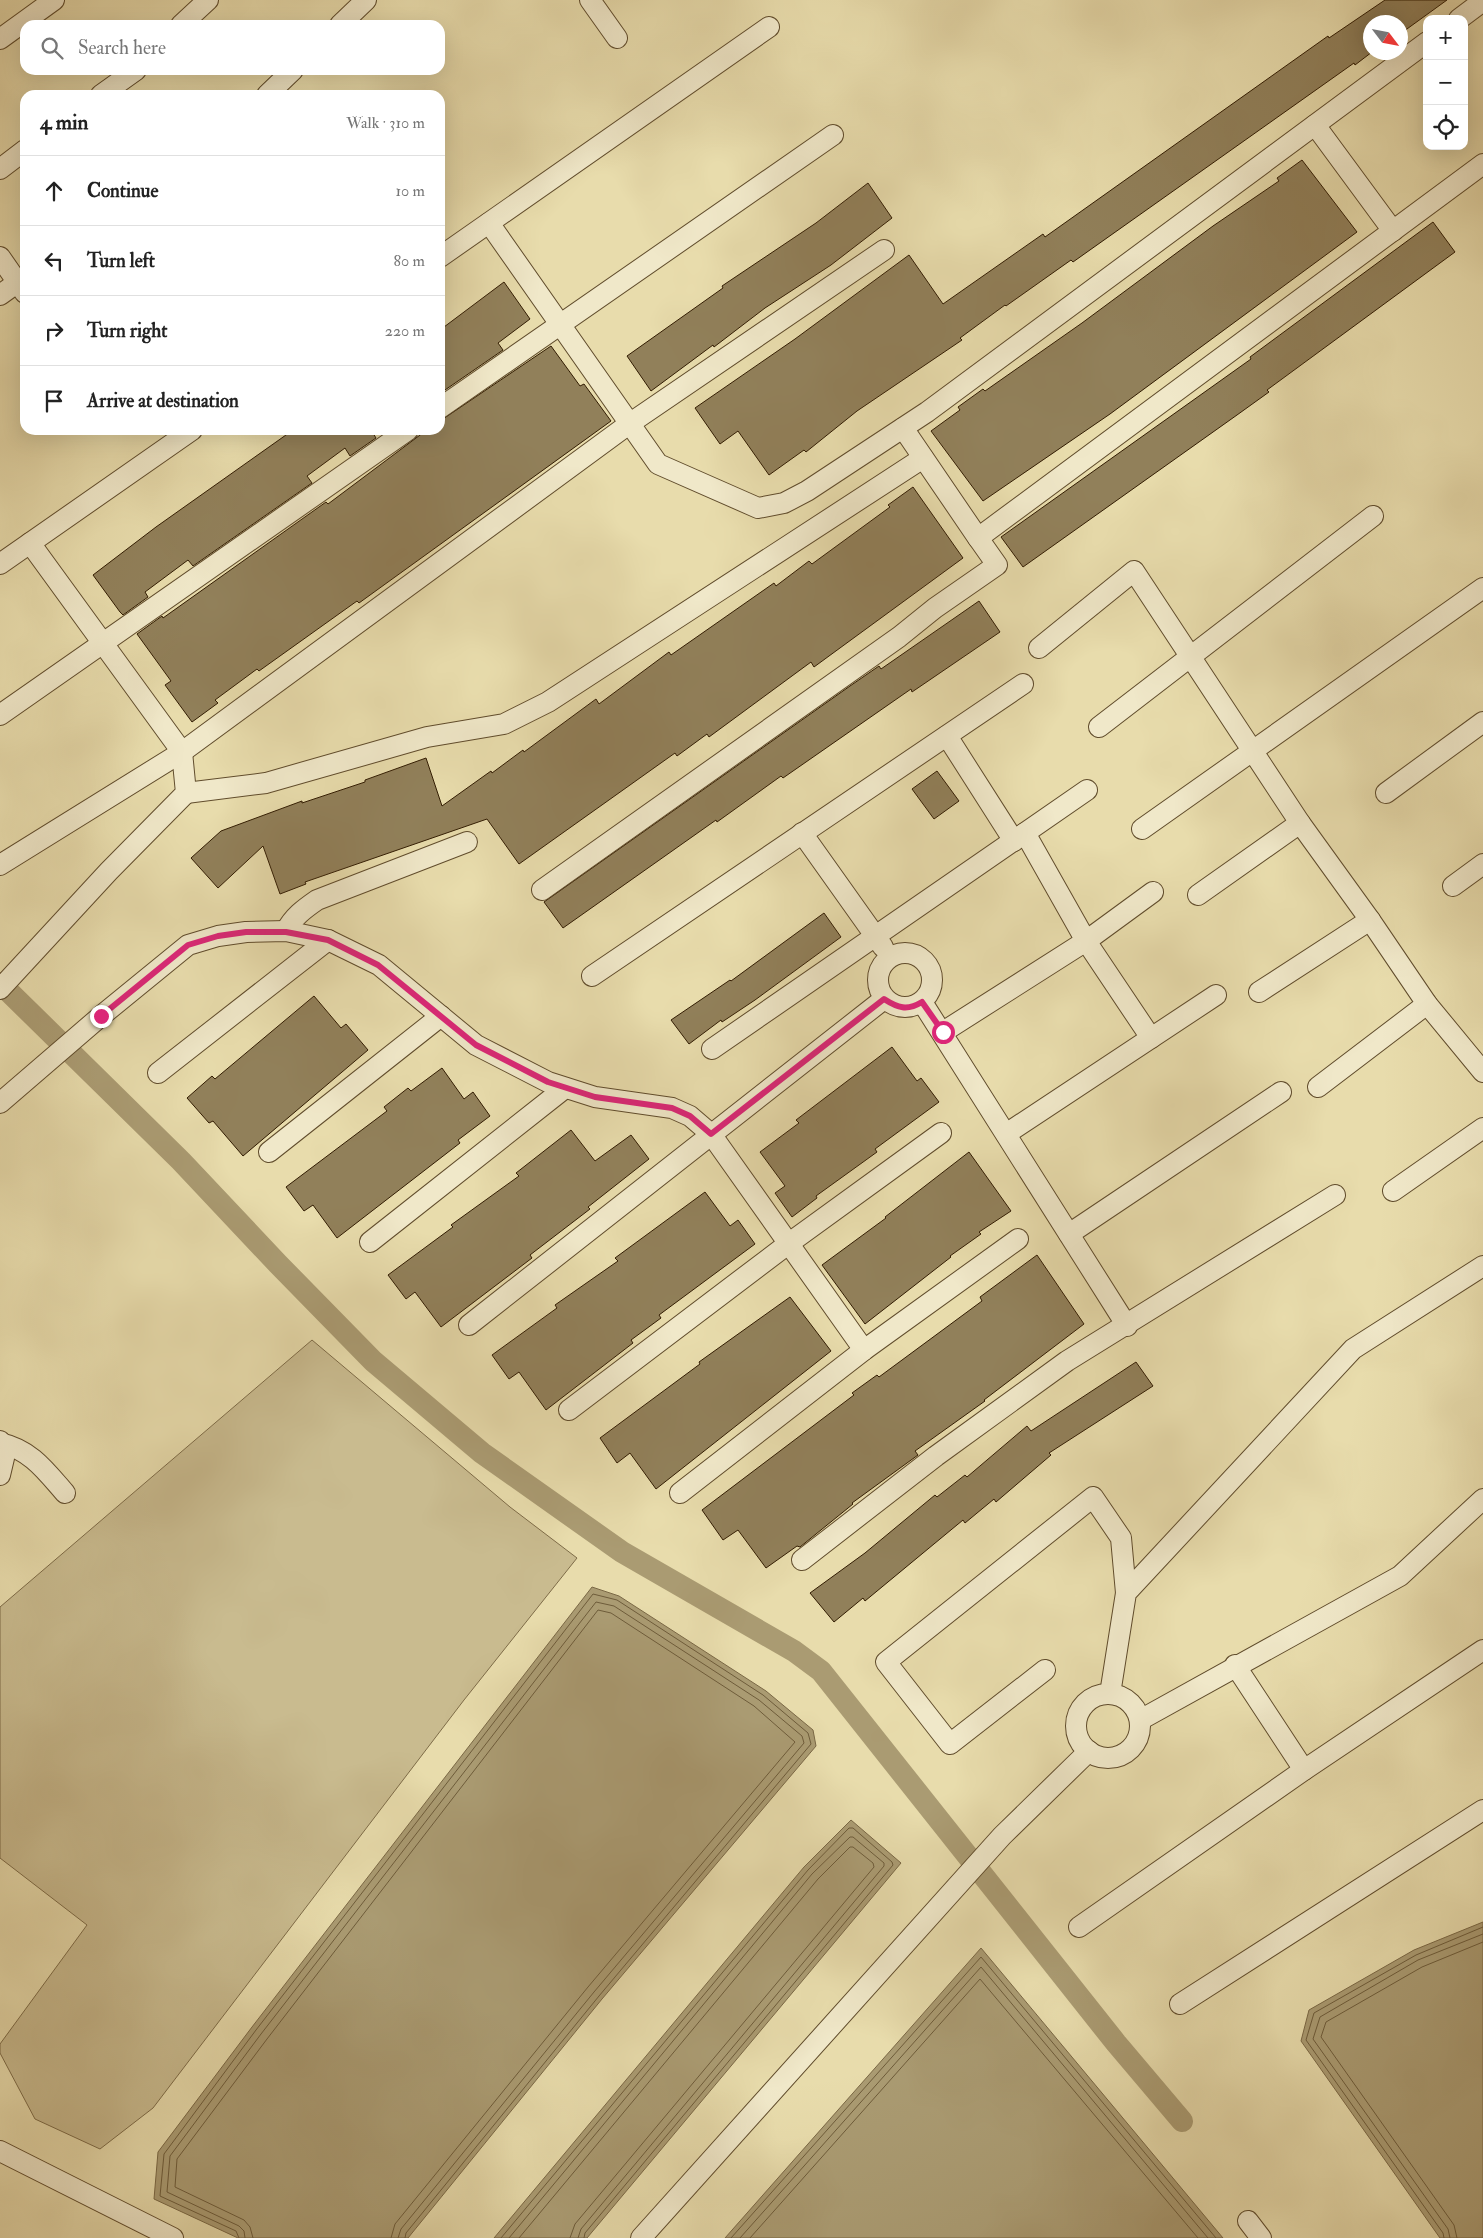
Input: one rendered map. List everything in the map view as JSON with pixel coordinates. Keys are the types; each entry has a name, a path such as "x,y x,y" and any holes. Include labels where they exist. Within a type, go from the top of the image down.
{"street":[{"path":"26,20 54,0"},
{"path":"186,20 208,0"},
{"path":"345,20 366,0"},
{"path":"590,0 617,38"},
{"path":"1464,15 1483,1"},
{"path":"0,39 20,25"},
{"path":"445,254 769,27"},
{"path":"489,223 658,464 758,508 784,503 807,491 903,428 1423,45"},
{"path":"109,90 129,75"},
{"path":"272,90 288,75"},
{"path":"1315,125 1393,231"},
{"path":"445,405 833,135"},
{"path":"0,168 20,154"},
{"path":"978,538 1483,164"},
{"path":"0,866 182,752 629,424 884,250"},
{"path":"0,257 20,280"},
{"path":"0,295 20,285"},
{"path":"542,890 900,637 935,608 996,565 903,428"},
{"path":"0,564 185,435"},
{"path":"0,715 101,642 401,435"},
{"path":"0,989 186,793 266,783 427,737 504,724 548,702 922,458"},
{"path":"1099,727 1373,516"},
{"path":"30,543 182,752 186,793"},
{"path":"1039,648 1134,572 1300,823 1370,920 1427,1004 1483,1072"},
{"path":"1142,830 1483,588"},
{"path":"592,976 1023,684"},
{"path":"1386,793 1483,722"},
{"path":"946,736 1020,837 1086,942 1151,1038"},
{"path":"712,1049 1087,790"},
{"path":"1198,895 1300,823"},
{"path":"802,833 889,957"},
{"path":"286,932 291,922 300,912 318,900 467,842"},
{"path":"1454,886 1483,864"},
{"path":"943,1032 1086,942 1153,892"},
{"path":"1259,992 1370,920"},
{"path":"0,1103 101,1016 188,945 227,934 286,932 328,940 378,965 476,1045 548,1082 595,1097 672,1108 690,1116 711,1134 864,1350"},
{"path":"158,1073 328,940"},
{"path":"904,952 919,956 930,968 932,984 926,998 922,1002 913,1007 898,1008 884,999 877,985 879,970 889,957 904,952"},
{"path":"1006,1134 1216,995"},
{"path":"470,1325 884,999"},
{"path":"922,1002 943,1032 1127,1326"},
{"path":"1318,1087 1427,1004"},
{"path":"269,1152 441,1016"},
{"path":"370,1242 566,1088"},
{"path":"1069,1234 1281,1092"},
{"path":"1393,1191 1483,1128"},
{"path":"569,1410 788,1244 941,1133"},
{"path":"802,1560 936,1456 1067,1361 1127,1326 1335,1195"},
{"path":"680,1493 864,1350 1018,1239"},
{"path":"1126,1593 1353,1350 1483,1266"},
{"path":"0,1442 4,1458 0,1475"},
{"path":"0,1442 26,1452 37,1460 65,1493"},
{"path":"1045,1670 950,1744 886,1662 1093,1496 1121,1538 1126,1593 1110,1694"},
{"path":"1140,1720 1235,1665 1400,1576 1483,1500"},
{"path":"1079,1927 1304,1770 1483,1650"},
{"path":"1235,1665 1304,1770"},
{"path":"1110,1694 1120,1696 1129,1702 1136,1710 1140,1720 1137,1740 1123,1754 1103,1757 1089,1751 1079,1739 1078,1718 1082,1708 1090,1700 1110,1694"},
{"path":"641,2238 1002,1836 1089,1751"},
{"path":"1180,2004 1483,1810"},
{"path":"0,2150 173,2238"},
{"path":"1248,2221 1261,2238"}],"shaded area":[{"path":"312,1340 510,1507 577,1558 464,1700 153,2108 100,2149 35,2119 0,2053 0,2044 87,1925 0,1858 0,1607"}],"water":[{"path":"592,1587 619,1596 766,1691 813,1730 816,1746 602,1999 408,2238 238,2238 154,2199 158,2152 252,2027"},
{"path":"851,1820 901,1863 587,2238 494,2238 804,1867"},
{"path":"1483,1922 1483,2238 1440,2238 1301,2041 1309,2010 1414,1950"},
{"path":"981,1948 1223,2238 725,2238"}],"building":[{"path":"1385,0 1447,0 1426,15 1423,15 1423,17 1408,28 1408,15 1363,15 1363,59 1355,65 1354,63 1073,262 1071,260 1005,305 960,338 962,340 857,411 806,452 804,450 769,475 738,431 720,444 695,408 795,339 909,255 943,304 1043,234 1045,237 1328,36 1329,38"},
{"path":"1302,160 1357,232 1110,414 983,501 931,431 960,410 958,407 983,389 985,391 1082,323 1213,226 1279,181 1277,178"},
{"path":"868,183 892,218 831,265 765,308 714,347 713,345 651,391 627,356 723,288 722,286 816,223"},
{"path":"1433,222 1455,252 1267,390 1269,392 1023,567 1001,537 1251,359 1250,357"},
{"path":"504,282 530,319 498,343 503,350 445,390 445,326"},
{"path":"551,346 580,386 584,384 611,421 359,603 357,601 259,671 257,669 215,700 218,703 192,722 165,685 171,681 137,634 162,616 163,618 326,502 328,504 420,435 445,435 445,418"},
{"path":"286,435 374,435 376,438 350,456 345,448 307,476 312,483 193,566 188,560 145,592 148,597 123,615 93,575 156,527"},
{"path":"913,487 963,558 814,667 811,662 709,737 707,734 677,756 675,753 519,864 487,819 305,882 306,884 280,894 263,846 218,888 191,858 221,831 302,801 302,803 365,782 365,780 426,758 442,806 491,771 492,773 523,750 524,752 596,699 599,704 669,652 671,655 774,583 776,586 809,561 812,564 890,507 888,505"},
{"path":"979,601 1000,632 912,692 911,689 783,778 781,776 717,822 716,820 563,928 544,902 850,686 879,666 881,669"},
{"path":"937,771 959,801 934,819 912,789"},
{"path":"824,913 841,937 755,1000 722,1022 721,1020 689,1044 671,1020 731,981"},
{"path":"314,996 341,1028 346,1024 368,1050 243,1156 213,1121 209,1123 187,1098 212,1076 215,1079"},
{"path":"892,1047 917,1081 921,1078 939,1102 875,1149 877,1152 816,1196 817,1198 792,1217 775,1193 785,1186 760,1152 799,1123 796,1120"},
{"path":"442,1068 464,1099 473,1092 490,1116 458,1140 460,1143 337,1238 313,1205 304,1211 286,1187 387,1111 384,1107 408,1088 411,1091"},
{"path":"571,1130 595,1161 631,1135 649,1159 588,1207 590,1209 530,1255 532,1258 441,1327 415,1292 406,1299 388,1275 453,1227 451,1225 519,1176 516,1173"},
{"path":"969,1152 1011,1211 979,1232 981,1234 950,1256 865,1324 822,1265 886,1218"},
{"path":"705,1192 730,1226 738,1220 755,1244 659,1315 661,1318 631,1340 633,1343 546,1410 519,1372 509,1379 492,1355 557,1308 555,1305 618,1261 615,1258"},
{"path":"1037,1255 1084,1324 985,1401 915,1451 918,1455 852,1503 800,1547 797,1546 766,1568 738,1530 723,1540 702,1510 854,1395 852,1393 877,1375 879,1377 982,1301 980,1297"},
{"path":"790,1297 831,1351 656,1489 630,1453 617,1463 600,1438 700,1364 699,1362"},
{"path":"1136,1362 1153,1386 1049,1453 1051,1455 996,1502 994,1499 965,1523 963,1520 865,1601 863,1598 834,1622 810,1593 865,1553 935,1495 937,1497 965,1475 967,1477 1027,1426 1031,1431"}],"waterway":[{"path":"0,983 181,1161 373,1361 482,1453 622,1552 794,1651 821,1671 1116,2043 1182,2121"}],"route":[{"path":"101,1016 188,945 218,936 246,932 286,932 328,940 378,965 476,1045 514,1065 548,1082 595,1097 672,1108 690,1116 711,1134 884,999 898,1008 913,1007 922,1002 943,1032"}]}
